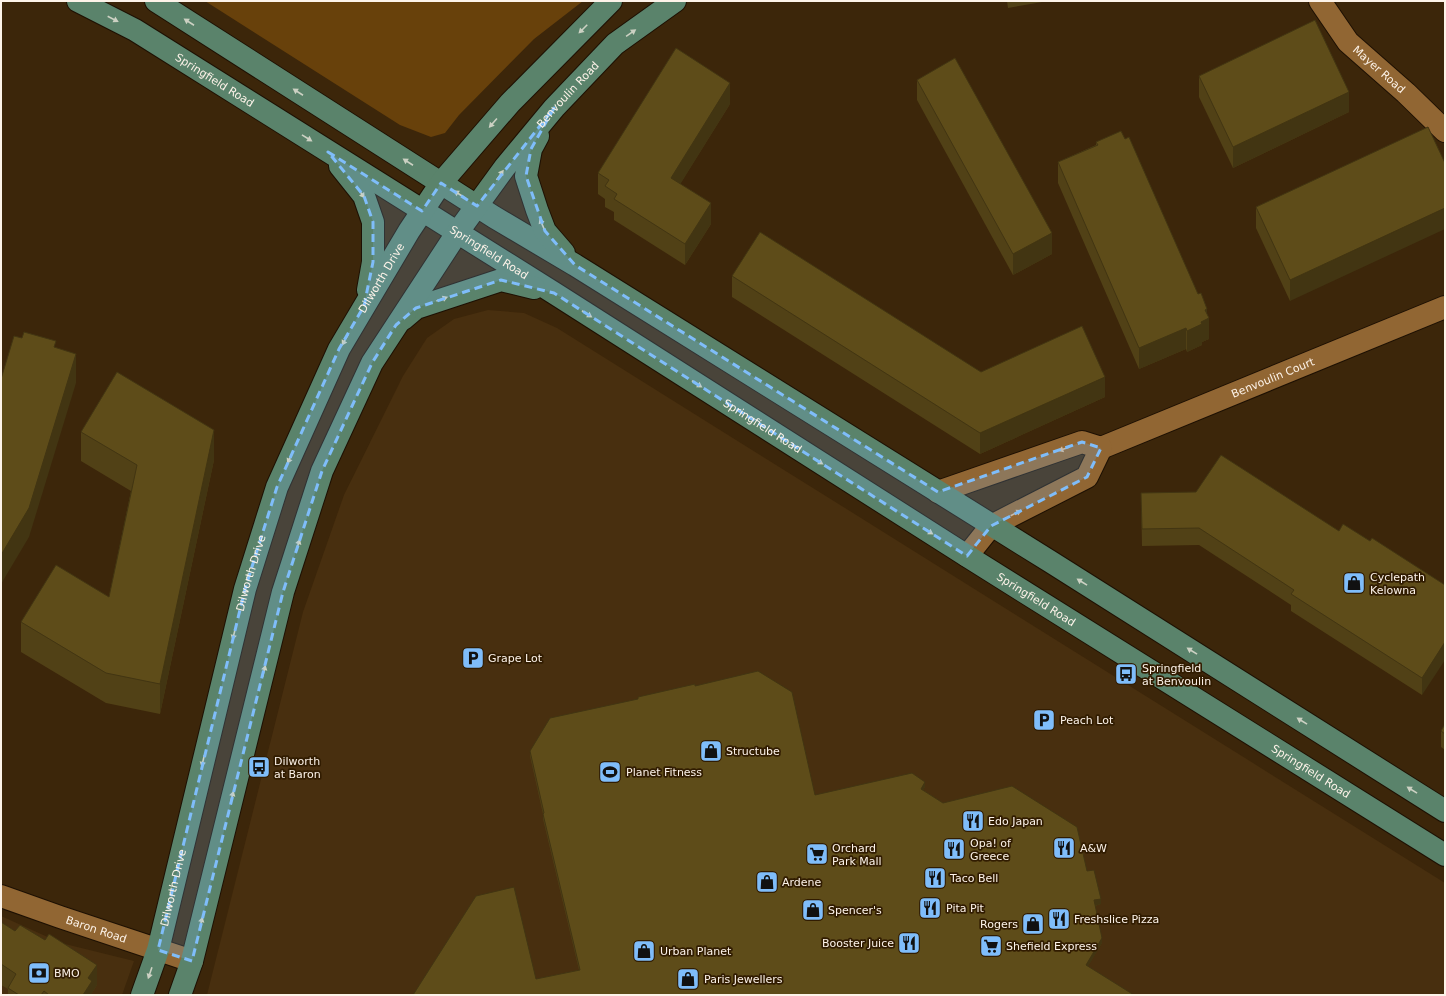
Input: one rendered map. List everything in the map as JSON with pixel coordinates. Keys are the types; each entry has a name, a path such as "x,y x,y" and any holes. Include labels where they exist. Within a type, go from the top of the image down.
{"main road":[{"name":"Springfield Road","path":"78,1 135,30 554,293 967,556 1445,855"},
{"path":"156,1 477,206 575,265 1445,811"},
{"path":"441,183 510,103 611,1"},
{"name":"Benvoulin Road","path":"477,206 505,167 554,108 615,44 675,1"},
{"path":"554,108 531,149 526,176 545,231 575,265"},
{"path":"328,152 364,196 373,222 373,262 364,306"},
{"name":"Dilworth Drive","path":"142,995 158,950 245,589 277,486 340,349 364,306 422,211 441,183"},
{"path":"180,995 192,961 285,585 322,471 372,362 457,233 477,206"},
{"path":"396,325 416,308 501,280 554,293"}],"street":[{"name":"Mayer Road","path":"1320,1 1348,42 1406,93 1445,131"},
{"name":"Benvoulin Court","path":"1101,448 1445,307"},
{"path":"938,492 1082,442 1101,448 1087,477 991,526 967,556"},
{"name":"Baron Road","path":"1,896 60,918 192,961"}],"highlighted area":[{"path":"554,108 531,149 526,176 545,231 575,265 938,492 1082,442 1101,448 1087,477 991,526 967,556 554,293 501,280 416,308 396,325 372,363 322,471 283,592 192,961 158,950 245,589 277,487 339,349 364,306 373,262 373,222 364,196 328,152 422,211 441,183 477,206"}],"shaded area":[{"path":"205,1 583,1 534,39 459,115 445,133 431,137 400,125"},
{"path":"488,310 524,313 557,328 1445,883 1445,995 207,995 303,612 344,495 403,376 427,338 454,319"},
{"path":"1,916 61,943 134,961 122,995 1,995"}],"building":[{"path":"1315,20 1349,92 1233,147 1199,76"},
{"path":"676,48 730,83 671,178 711,203 685,244 614,199 617,194 605,186 609,180 598,173"},
{"path":"955,58 1052,233 1013,254 917,80"},
{"path":"1428,127 1445,163 1445,208 1290,280 1256,207"},
{"path":"1121,131 1125,139 1129,137 1198,294 1201,293 1207,309 1205,310 1209,318 1201,322 1202,324 1187,331 1186,328 1139,348 1058,162 1098,145 1096,142"},
{"path":"760,232 981,372 1082,326 1105,377 980,433 732,276"},
{"path":"24,332 56,341 54,347 76,354 29,508 1,555 1,379 14,336 22,338"},
{"path":"117,372 214,430 160,684 106,673 21,622 56,565 109,597 137,465 81,432"},
{"path":"1221,455 1339,531 1343,524 1370,541 1372,538 1445,585 1445,642 1422,678 1291,594 1294,590 1199,528 1142,529 1141,493 1196,492"},
{"name":"Orchard Park Mall","path":"758,671 792,692 815,795 912,773 925,782 921,789 943,803 1012,786 1077,827 1087,871 1094,870 1101,899 1094,900 1102,938 1086,965 1134,995 413,995 476,896 514,887 536,979 580,970 543,814 530,751 550,718 638,699 638,697 695,684 695,686"},
{"path":"1445,724 1445,734 1441,731"},
{"name":"BMO","path":"1,922 15,931 20,925 45,940 49,934 97,965 88,978 92,981 83,995 49,995 44,991 41,995 19,995 8,988 16,974 1,964"}],"place":[{"name":"Cyclepath Kelowna","path":"1354,583"},
{"name":"Grape Lot","path":"473,658"},
{"name":"Springfield at Benvoulin","path":"1126,674"},
{"name":"Peach Lot","path":"1044,720"},
{"name":"Structube","path":"711,751"},
{"name":"Dilworth at Baron","path":"259,767"},
{"name":"Planet Fitness","path":"610,772"},
{"name":"Edo Japan","path":"973,821"},
{"name":"A&W","path":"1064,848"},
{"name":"Opa! of Greece","path":"954,849"},
{"name":"Orchard Park Mall","path":"817,854"},
{"name":"Taco Bell","path":"935,878"},
{"name":"Ardene","path":"767,882"},
{"name":"Pita Pit","path":"930,908"},
{"name":"Spencer's","path":"813,910"},
{"name":"Freshslice Pizza","path":"1059,919"},
{"name":"Rogers","path":"1033,924"},
{"name":"Booster Juice","path":"909,943"},
{"name":"Shefield Express","path":"991,946"},
{"name":"Urban Planet","path":"644,951"},
{"name":"BMO","path":"39,973"},
{"name":"Paris Jewellers","path":"688,979"}]}
